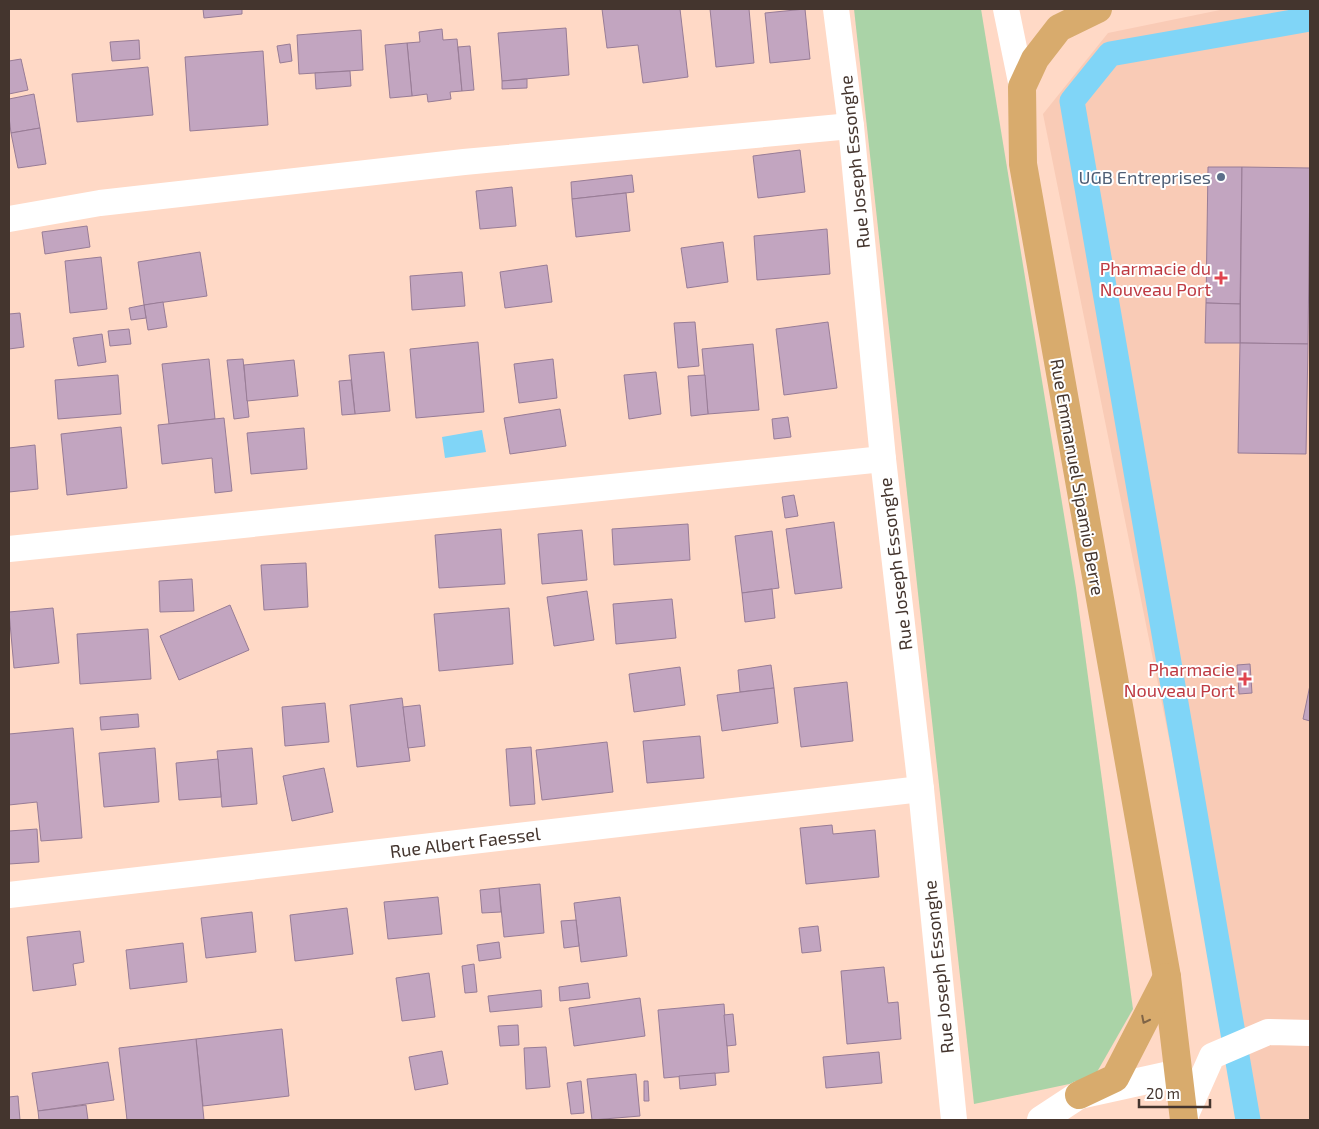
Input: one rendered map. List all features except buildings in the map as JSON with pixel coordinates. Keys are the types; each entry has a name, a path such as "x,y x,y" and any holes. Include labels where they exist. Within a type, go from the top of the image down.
{"main road":[{"name":"Rue Emmanuel Sipamio Berre","path":"1098,9 1058,28 1035,59 1022,88 1022,164 1167,977 1198,1069 1181,1120"},
{"path":"1079,1095 1115,1078 1167,977"}],"street":[{"name":"Rue Joseph Essonghe","path":"836,9 851,126 883,458 921,789 954,1120"},
{"path":"1006,9 1022,88"},
{"path":"9,219 100,203 464,162 851,126"},
{"path":"9,549 883,458"},
{"name":"Rue Albert Faessel","path":"9,895 921,789"},
{"path":"1041,1120 1079,1095 1198,1069 1268,1032 1310,1033"}],"shaded area":[{"path":"1225,9 1310,9 1310,1120 1246,1120 1043,114 1108,33"}],"green space":[{"path":"854,9 981,9 1076,588 1133,1009 1093,1079 974,1104"}],"water":[{"path":"482,430 486,452 445,458 442,437"}],"waterway":[{"path":"1248,1120 1072,101 1110,54 1310,19"}],"place":[{"name":"UGB Entreprises","path":"1221,177"},
{"name":"Pharmacie du Nouveau Port","path":"1221,278"},
{"name":"Pharmacie Nouveau Port","path":"1245,679"}]}
